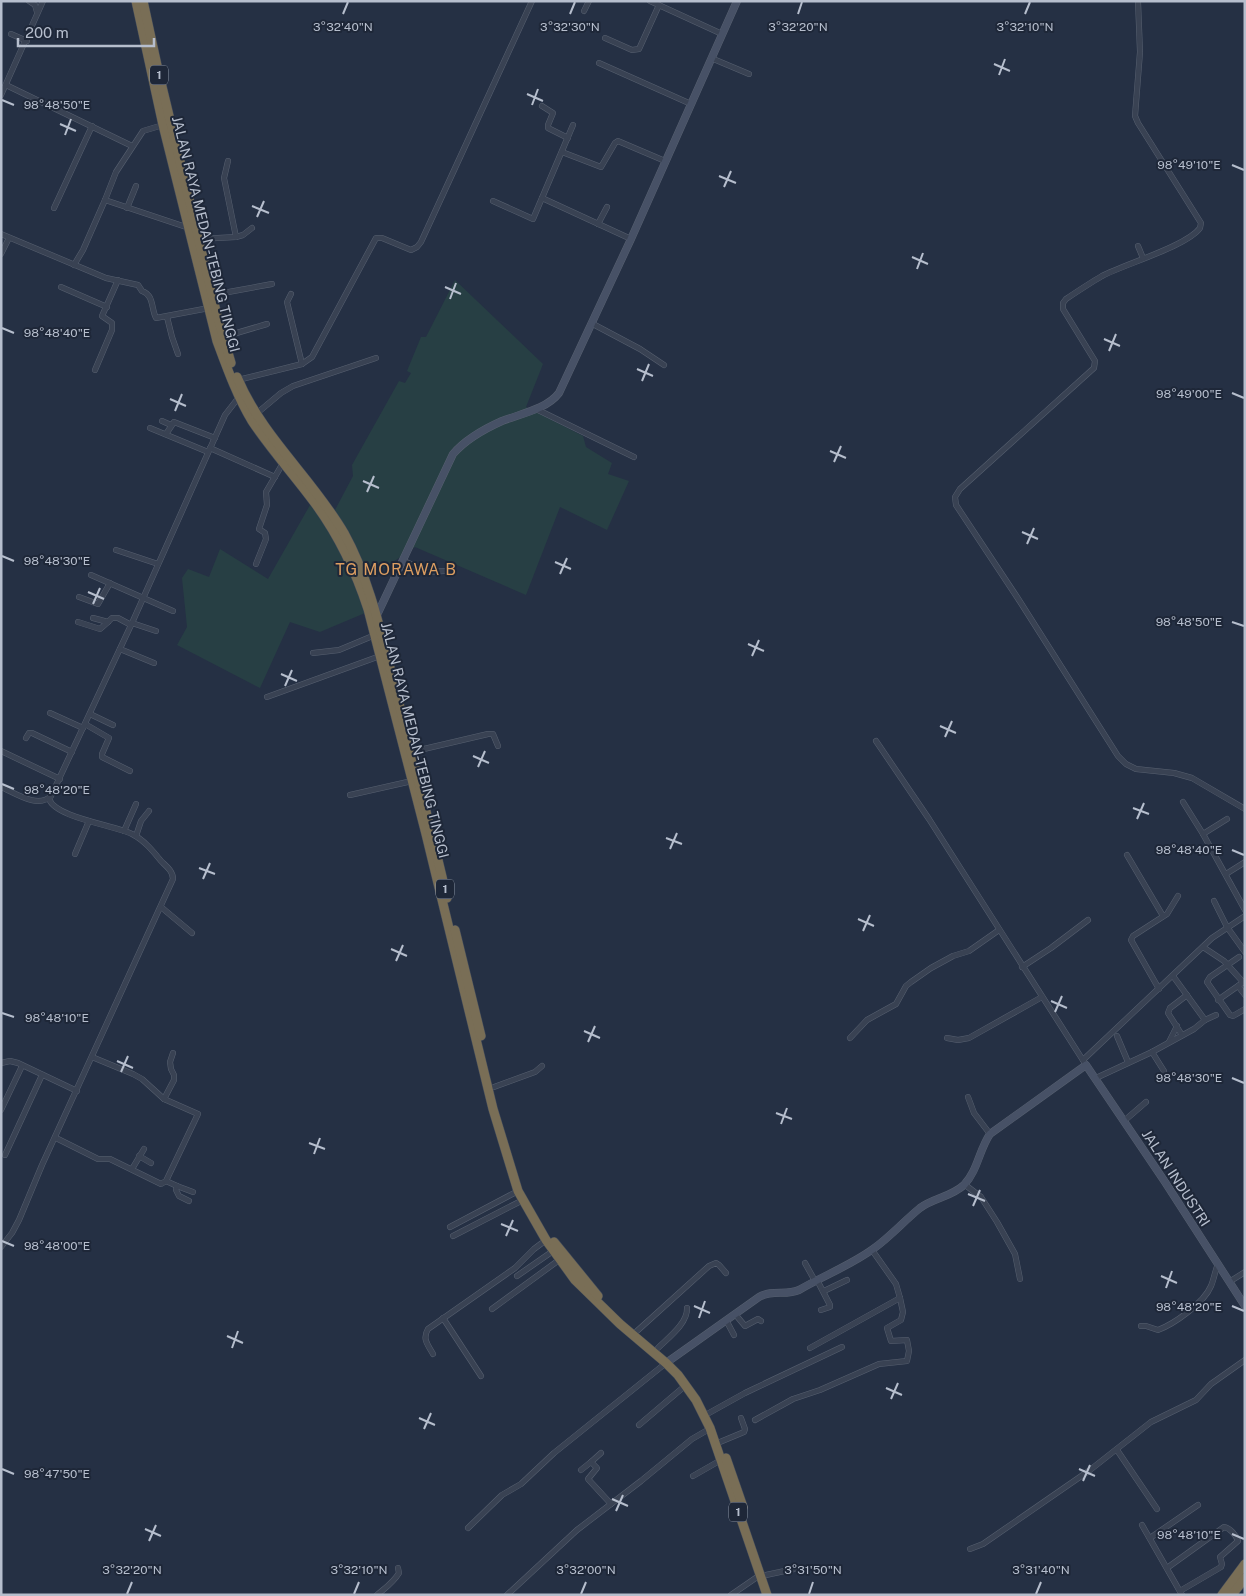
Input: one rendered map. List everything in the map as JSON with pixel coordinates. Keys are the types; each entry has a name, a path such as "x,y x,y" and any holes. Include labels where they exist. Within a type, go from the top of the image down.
{"highway":[{"name":"JALAN RAYA MEDAN-TEBING TINGGI","path":"136,1 163,125 174,150 239,397 251,420 318,507 341,543 362,593 375,635 493,1109 518,1191 559,1260 590,1296 620,1324 690,1380 709,1413 721,1460 772,1595"},
{"name":"JALAN RAYA MEDAN-TEBING TINGGI","path":"143,1 189,228 217,341 235,381 256,414 277,445 320,498 343,533 358,563 377,615 512,1161 532,1208 548,1235 592,1288 637,1331 658,1348 696,1400 720,1442 763,1575 767,1595"},
{"path":"1222,1595 1245,1564"},
{"path":"1232,1595 1245,1578"}],"street":[{"path":"29,1 35,6 38,13"},
{"path":"1,95 27,41 43,1"},
{"path":"235,381 308,361 315,353 376,238 382,238 411,250 421,242 532,1"},
{"path":"584,11 589,1"},
{"path":"650,1 722,34"},
{"path":"377,615 453,454 472,438 491,426 536,409 559,394 631,239 737,1"},
{"path":"1138,1 1140,52 1136,116 1201,226 1190,237 1160,252 1102,276 1066,299 1063,303 1063,310 1095,361 1094,368 960,489 955,497 956,504 1118,756 1126,764 1136,769 1174,773 1192,778 1230,802 1245,808"},
{"path":"605,38 632,50 639,49 658,5"},
{"path":"11,34 27,41"},
{"path":"711,58 748,74"},
{"path":"599,63 691,104"},
{"path":"6,85 132,146"},
{"path":"542,106 553,113 548,128 568,138"},
{"path":"74,264 83,250 116,172 132,146 143,131 163,125"},
{"path":"493,201 532,220 573,125"},
{"path":"54,208 92,126"},
{"path":"562,152 601,167 618,141 665,161"},
{"path":"228,161 224,178 236,237"},
{"path":"127,208 136,186"},
{"path":"542,198 631,239"},
{"path":"105,200 189,228"},
{"path":"598,224 607,207"},
{"path":"199,240 236,237 243,235 252,228"},
{"path":"1,234 106,278 138,285 142,291 150,296 154,316 158,319 209,308"},
{"path":"1,254 9,238"},
{"path":"1138,246 1143,258"},
{"path":"95,370 113,326 112,323 102,317 118,280"},
{"path":"212,296 272,284"},
{"path":"61,287 107,307"},
{"path":"291,294 287,302 302,364"},
{"path":"167,317 178,354"},
{"path":"591,323 640,349 664,365"},
{"path":"223,337 267,324"},
{"path":"256,414 284,391 376,358"},
{"path":"1,787 42,802 49,799 144,598 225,415 239,397"},
{"path":"536,409 634,457"},
{"path":"162,421 171,425"},
{"path":"166,434 174,422 215,438"},
{"path":"150,428 275,477"},
{"path":"256,564 266,539 265,533 259,530 267,505 266,493 283,464"},
{"path":"116,550 158,564"},
{"path":"404,561 428,572 444,571"},
{"path":"91,575 173,611"},
{"path":"79,597 98,604 110,583"},
{"path":"78,622 100,629 112,618 116,617 156,631"},
{"path":"93,618 108,622"},
{"path":"313,653 339,650 375,635"},
{"path":"120,650 154,663"},
{"path":"267,697 380,656"},
{"path":"50,713 109,738 102,757 130,771"},
{"path":"90,714 113,725"},
{"path":"26,738 29,733 32,733 72,752"},
{"path":"412,752 488,734 493,734 498,746"},
{"path":"876,741 929,819 1084,1063"},
{"path":"1,751 60,779"},
{"path":"350,795 412,781"},
{"path":"1,1247 17,1224 173,882 171,871 136,836 124,830 89,821 56,808 49,799"},
{"path":"1184,802 1245,910"},
{"path":"124,830 136,804"},
{"path":"136,836 141,821 149,811"},
{"path":"1203,834 1227,819"},
{"path":"75,854 89,821"},
{"path":"1126,855 1163,916"},
{"path":"1226,874 1245,862"},
{"path":"1159,989 1131,940 1133,936 1169,912 1178,896"},
{"path":"1214,901 1227,927 1245,952"},
{"path":"161,907 192,933"},
{"path":"468,1528 502,1495 521,1484 554,1454 668,1361 726,1320 764,1294 796,1292 872,1250 920,1208 931,1201 954,1192 964,1184 977,1167 990,1134 1084,1063 1203,947 1227,927 1245,916"},
{"path":"1022,967 1088,920"},
{"path":"850,1038 867,1020 896,1004 906,986 924,972 953,956 970,951 999,930"},
{"path":"1203,947 1218,955 1229,965 1242,983 1245,995"},
{"path":"1240,957 1208,980 1208,984 1231,1016 1245,1009"},
{"path":"1173,976 1205,1020"},
{"path":"1218,1000 1242,983"},
{"path":"1182,1035 1169,1015 1169,1010 1187,995"},
{"path":"947,1038 958,1040 969,1038 1042,997"},
{"path":"1096,1078 1152,1052 1216,1015"},
{"path":"1169,1042 1176,1026"},
{"path":"1117,1036 1128,1062"},
{"path":"164,1099 174,1080 170,1062 173,1052"},
{"path":"1152,1052 1164,1071"},
{"path":"56,1138 98,1159 110,1159 162,1184 166,1181 198,1114 164,1099 137,1076 92,1057"},
{"path":"1,1063 10,1061 77,1091"},
{"name":"JALAN INDUSTRI","path":"1084,1063 1096,1078 1245,1306"},
{"path":"1,1110 22,1066"},
{"path":"494,1087 535,1072 542,1066"},
{"path":"5,1155 42,1075"},
{"path":"968,1097 974,1113 990,1134"},
{"path":"1124,1121 1146,1102"},
{"path":"132,1169 144,1148"},
{"path":"140,1156 151,1163"},
{"path":"166,1181 193,1192"},
{"path":"964,1184 985,1202 1007,1238 1016,1254 1020,1279"},
{"path":"177,1186 176,1190 179,1196 189,1201"},
{"path":"450,1228 518,1191"},
{"path":"453,1236 522,1200"},
{"path":"433,1354 425,1340 425,1334 428,1329 515,1268 546,1240"},
{"path":"755,1420 793,1399 820,1390 879,1364 907,1360 910,1351 906,1339 891,1341 887,1328 900,1320 903,1312 896,1284 872,1250"},
{"path":"517,1276 553,1251"},
{"path":"492,1309 559,1260"},
{"path":"637,1331 709,1266 716,1263 726,1273"},
{"path":"805,1263 824,1291 830,1306 821,1310"},
{"path":"1141,1326 1158,1330 1184,1314 1204,1296 1211,1286 1218,1264"},
{"path":"1229,1282 1245,1272"},
{"path":"824,1291 848,1280"},
{"path":"810,1348 900,1298"},
{"path":"658,1348 681,1324 687,1314 687,1308"},
{"path":"735,1314 745,1326 758,1319 761,1321"},
{"path":"444,1318 481,1376"},
{"path":"726,1320 734,1336"},
{"path":"709,1413 745,1393 842,1347"},
{"path":"970,1549 983,1544 1011,1526 1090,1470 1152,1422 1196,1400 1211,1384 1245,1360"},
{"path":"639,1426 686,1385"},
{"path":"720,1442 744,1432 741,1418"},
{"path":"507,1595 577,1530 692,1439 712,1428"},
{"path":"1117,1450 1157,1509"},
{"path":"581,1470 601,1453"},
{"path":"692,1476 721,1460"},
{"path":"591,1462 597,1468 588,1479 610,1504"},
{"path":"1150,1538 1198,1505"},
{"path":"1142,1525 1181,1593 1221,1567 1220,1557 1237,1543 1237,1538 1229,1529 1224,1527 1167,1568"},
{"path":"377,1595 396,1578 399,1573 398,1568"},
{"path":"730,1595 763,1575 794,1569"}],"green space":[{"path":"455,280 543,364 526,407 583,436 586,447 612,463 608,474 629,481 607,530 560,507 526,595 415,547 368,579 335,510 353,476 352,465 399,381 405,383 411,373 407,371 421,337 426,337"},
{"path":"310,505 329,530 343,556 365,613 320,632 290,622 260,688 177,645 187,627 182,578 188,569 209,577 220,549 268,579"}],"district":[{"name":"TG MORAWA B","path":"396,569"}]}
